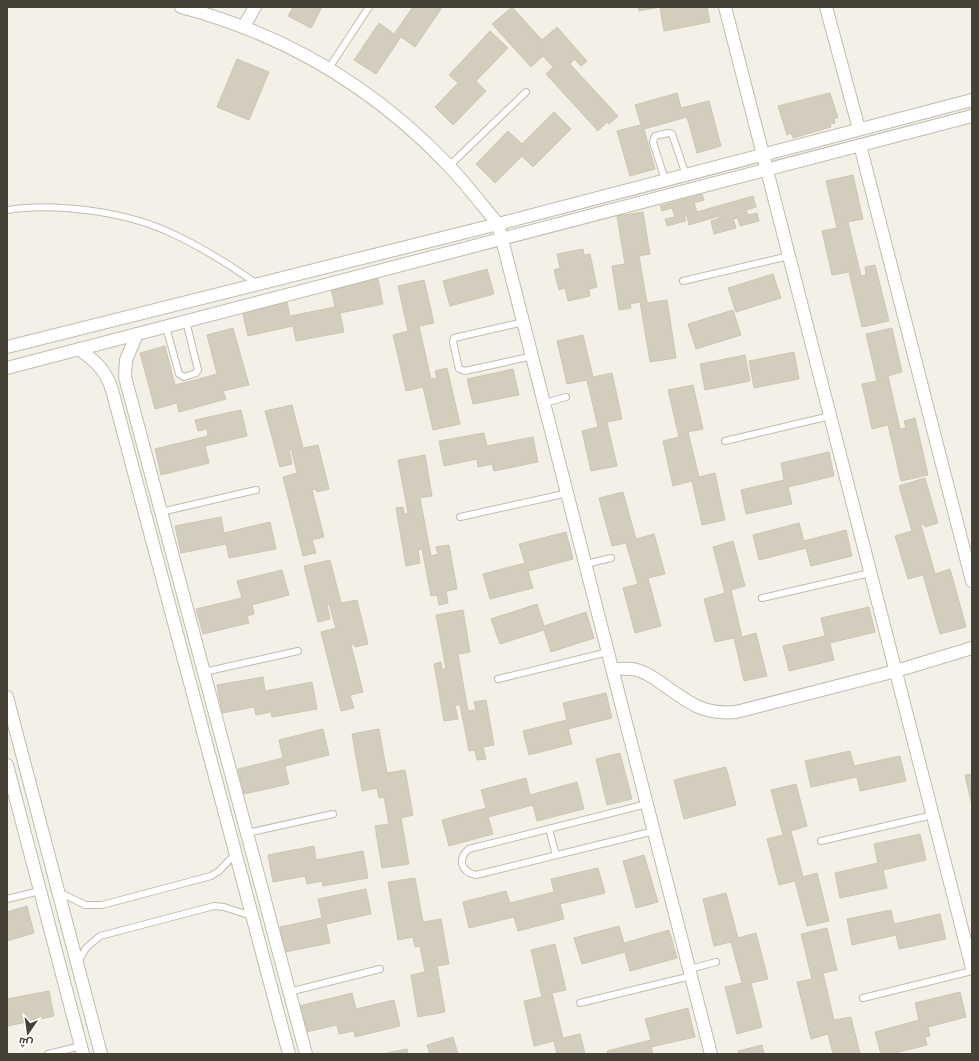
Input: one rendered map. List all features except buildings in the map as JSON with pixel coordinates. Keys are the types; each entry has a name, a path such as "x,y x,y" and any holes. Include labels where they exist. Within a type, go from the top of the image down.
{"street":[{"path":"181,7 244,26 287,45 329,68 375,99 397,117 449,166 498,224 711,1054"},
{"path":"244,26 255,7"},
{"path":"725,7 972,968"},
{"path":"826,7 859,129"},
{"path":"7,347 498,224 972,100"},
{"path":"7,368 972,116"},
{"path":"860,145 972,581"},
{"path":"137,334 126,360 125,377 306,1054"},
{"path":"79,349 101,367 112,390 289,1054"},
{"path":"613,669 639,670 654,678 694,707 708,712 722,713 736,712 896,671 972,648"},
{"path":"7,697 101,1054"},
{"path":"7,765 82,1050"}],"lane":[{"path":"329,68 369,7"},
{"path":"449,166 526,92"},
{"path":"665,180 653,142 655,136 668,133 672,134 686,174"},
{"path":"7,210 69,208 120,216 170,232 217,256 259,285"},
{"path":"684,281 789,256"},
{"path":"166,327 179,374 184,377 196,373 198,370 186,321"},
{"path":"524,322 456,337 453,342 458,362 460,368 465,371 533,356"},
{"path":"545,403 566,397"},
{"path":"725,441 830,416"},
{"path":"161,512 256,490"},
{"path":"460,518 568,493"},
{"path":"586,564 610,558"},
{"path":"762,598 870,573"},
{"path":"204,672 298,651"},
{"path":"498,679 608,652"},
{"path":"647,804 469,849 463,854 461,861 463,869 468,874 476,875 654,831"},
{"path":"247,833 334,814"},
{"path":"821,841 933,814"},
{"path":"549,829 556,855"},
{"path":"58,892 82,904 102,905 211,876 219,871 236,853"},
{"path":"7,899 40,892"},
{"path":"77,963 92,942 100,936 115,931 214,906 224,907 252,916"},
{"path":"580,1003 690,972 716,962"},
{"path":"289,992 380,969"},
{"path":"863,998 972,971"},
{"path":"48,1054 82,1050"}]}
